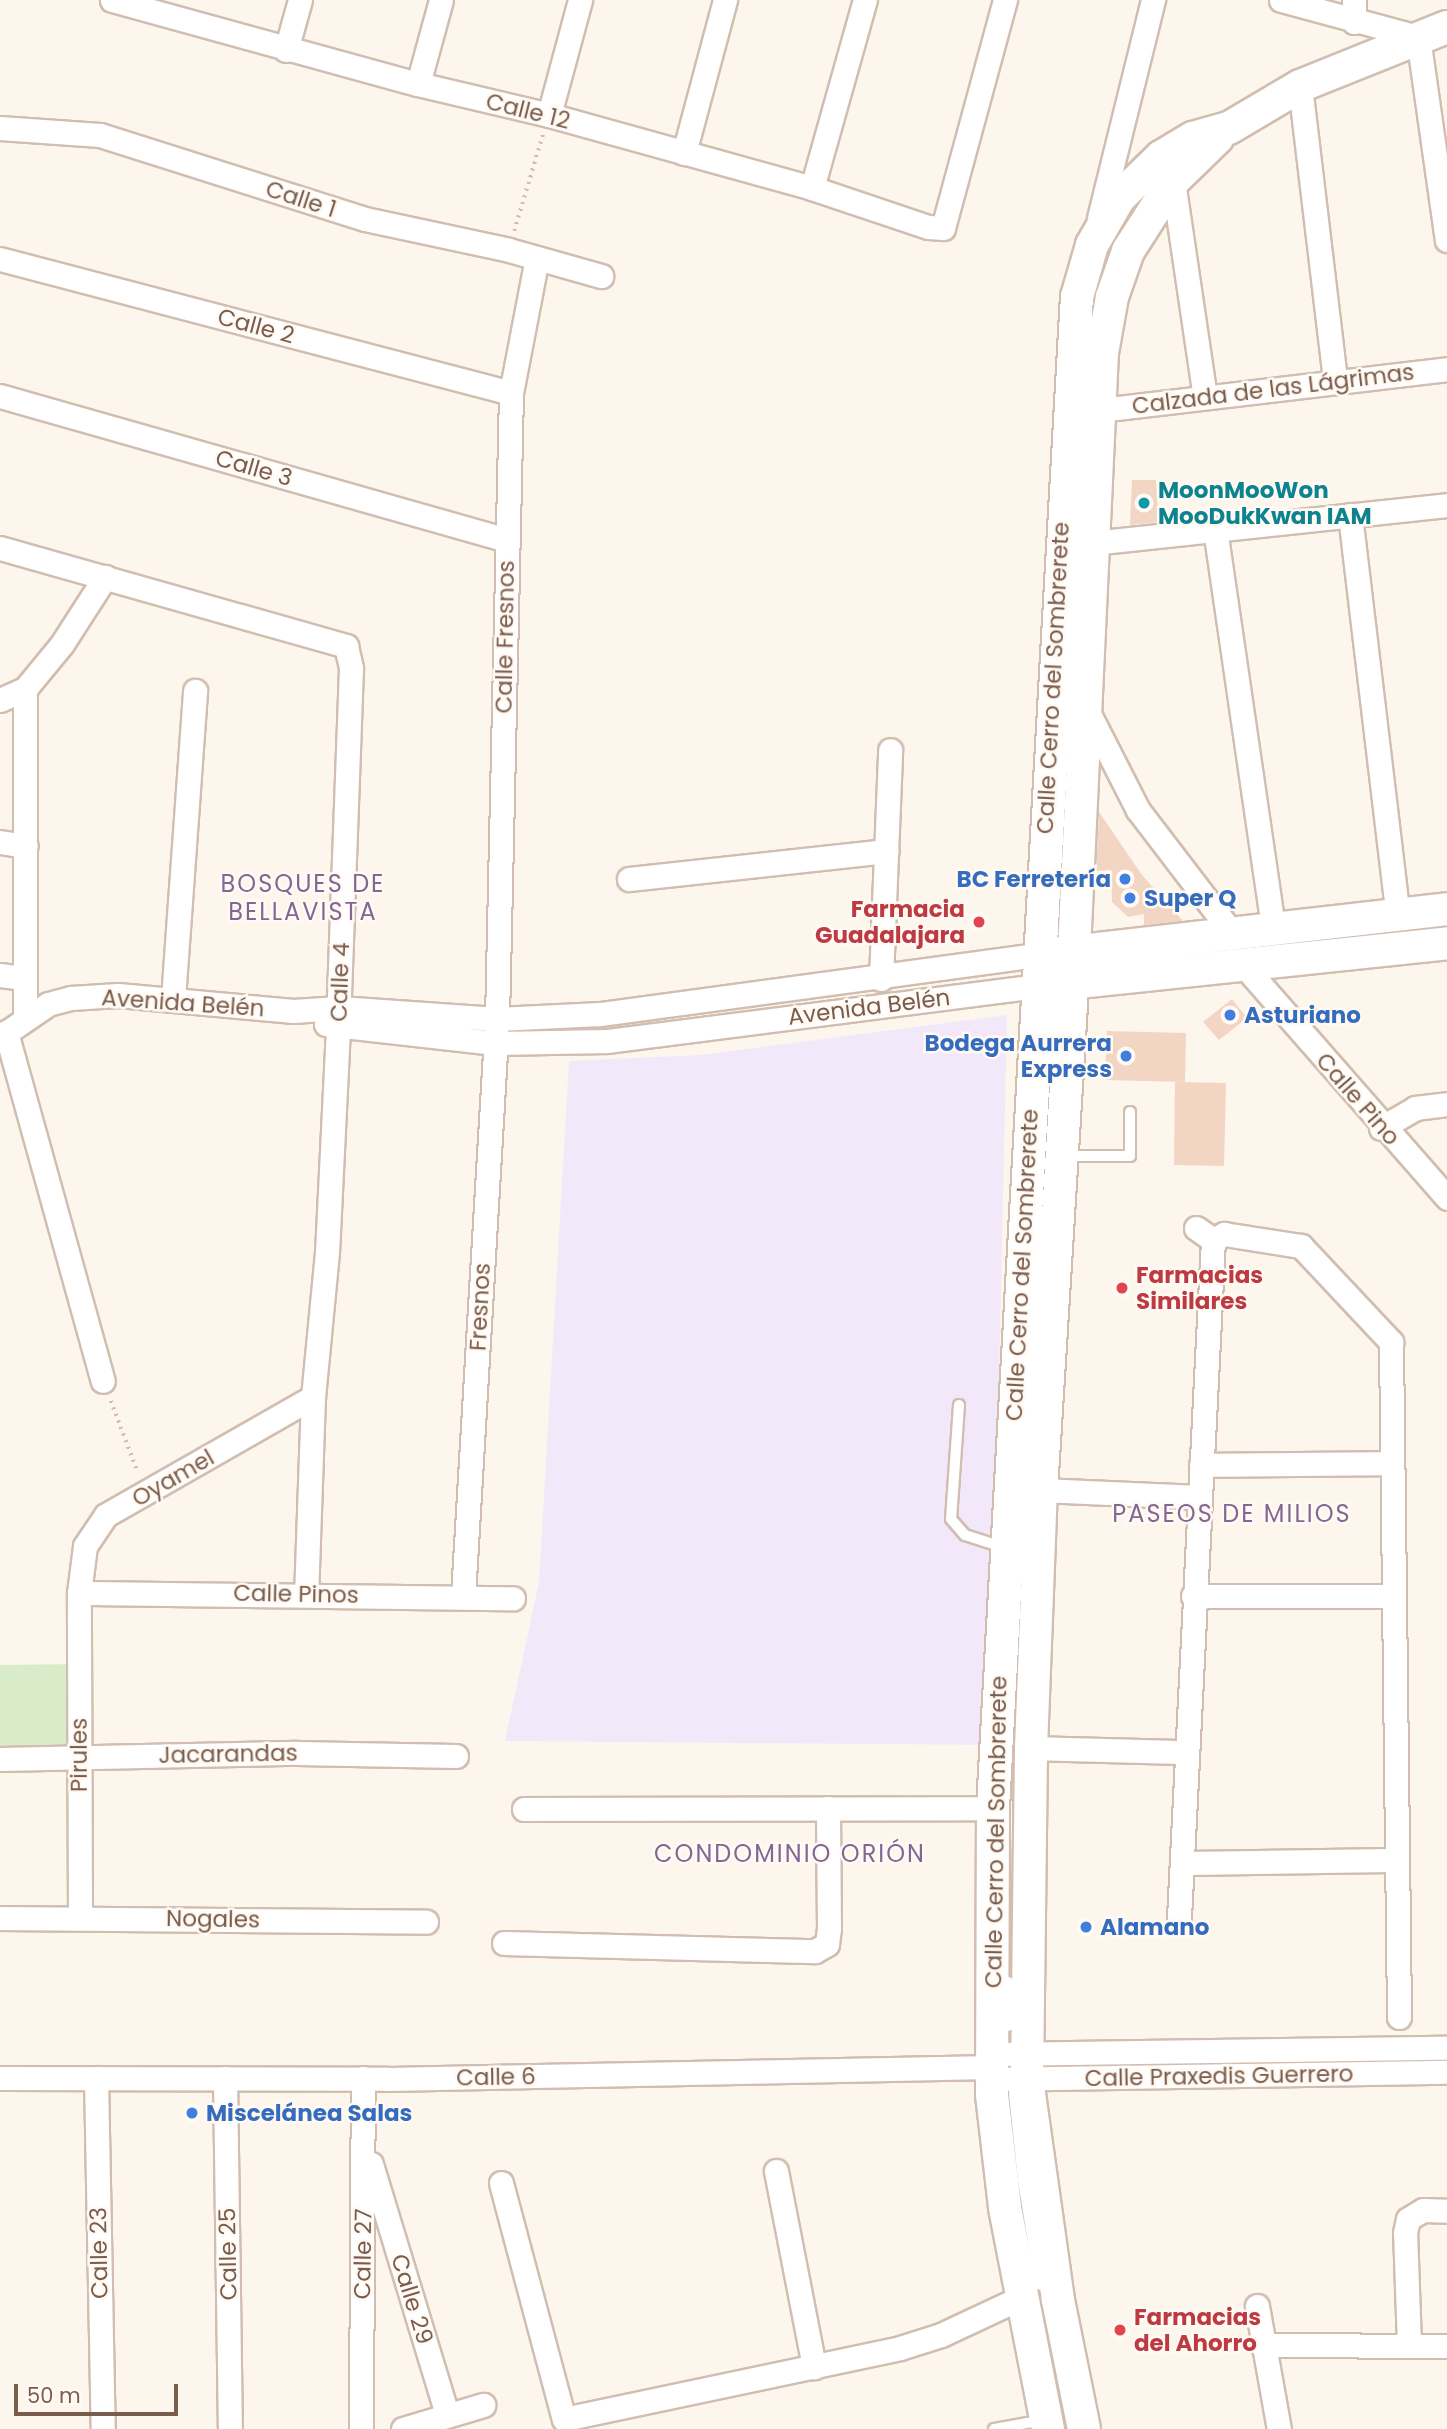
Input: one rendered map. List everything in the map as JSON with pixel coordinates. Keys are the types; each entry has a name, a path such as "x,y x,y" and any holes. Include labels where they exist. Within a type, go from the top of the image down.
{"main road":[{"name":"Calle Cerro del Sombrerete","path":"1051,2426 1033,2300 1004,2207 1007,2067 1006,1548 1061,972 1083,702 1102,353 1112,297 1128,251 1173,181 1229,128 1300,86 1433,32"},
{"name":"Calle Cerro del Sombrerete","path":"1084,2429 1007,2067 1031,1748 1041,1490 1061,1156 1067,404 1077,297 1092,245 1119,198 1161,157 1193,138 1229,128"},
{"name":"Avenida Belén","path":"1061,972 1232,933 1447,909"},
{"name":"Avenida Belén","path":"1061,972 1245,967 1447,943"}],"street":[{"name":"Calle 12","path":"112,0 136,3 286,50 418,85 548,115 812,188 928,228 943,228 1005,0"},
{"path":"286,50 300,0"},
{"path":"418,85 441,0"},
{"path":"548,115 580,0"},
{"path":"684,153 725,0"},
{"path":"812,188 865,0"},
{"path":"1092,245 1153,0"},
{"path":"1281,0 1354,11 1433,32 1447,240"},
{"path":"1300,86 1335,381"},
{"name":"Calle 1","path":"0,128 100,135 365,219 509,250 601,276"},
{"path":"1173,181 1205,397"},
{"name":"Calle Fresnos","path":"497,1019 511,393 537,258"},
{"name":"Calle 2","path":"0,259 511,393"},
{"name":"Calzada de las Lágrimas","path":"1100,410 1447,369"},
{"name":"Calle 3","path":"0,396 507,540"},
{"path":"1092,543 1447,505"},
{"path":"1350,515 1398,915"},
{"path":"1215,529 1273,928"},
{"name":"Calle 4","path":"0,548 346,646 351,668 338,1018 327,1252 313,1397 306,1594"},
{"path":"0,700 25,690 62,645 105,577"},
{"path":"25,690 25,1017"},
{"path":"173,999 195,691"},
{"path":"1083,702 1138,810 1232,933"},
{"path":"881,979 890,750"},
{"path":"0,842 26,846"},
{"path":"629,878 886,851"},
{"name":"Calle Pino","path":"1245,967 1381,1128 1447,1198"},
{"name":"Avenida Belén","path":"338,1018 497,1019 600,1014 881,979 1061,972"},
{"name":"Avenida Belén","path":"3,1034 25,1017 71,998 173,999 293,1011 495,1043 608,1041 1061,972"},
{"path":"0,975 23,978"},
{"name":"Fresnos","path":"463,1596 497,1019"},
{"path":"3,1034 103,1381"},
{"path":"1381,1128 1415,1108 1447,1104"},
{"path":"1179,1918 1200,1497 1204,1234 1224,1234 1301,1246 1384,1331 1394,1353 1392,1596 1399,2017"},
{"name":"Oyamel","path":"79,1593 85,1546 95,1528 106,1516 313,1397"},
{"path":"1201,1465 1392,1463"},
{"path":"1041,1490 1200,1497"},
{"name":"Calle Pinos","path":"79,1593 513,1598"},
{"name":"Pirules","path":"79,1593 80,1917"},
{"path":"1194,1596 1392,1596"},
{"path":"1031,1748 1187,1752"},
{"name":"Jacarandas","path":"0,1759 79,1756 456,1756"},
{"path":"524,1809 828,1808 1005,1813"},
{"path":"504,1943 815,1951 827,1944 829,1928 828,1808"},
{"path":"1181,1864 1396,1860"},
{"name":"Nogales","path":"0,1918 426,1922"},
{"name":"Calle Praxedis Guerrero","path":"1007,2067 1447,2048"},
{"name":"Calle Praxedis Guerrero","path":"1007,2067 1447,2072"},
{"name":"Calle 6","path":"0,2078 363,2078 1007,2067"},
{"name":"Calle 23","path":"96,2078 103,2429"},
{"name":"Calle 25","path":"225,2078 230,2429"},
{"name":"Calle 27","path":"361,2429 365,2144 363,2078"},
{"name":"Calle 29","path":"365,2144 447,2414"},
{"path":"776,2171 814,2367"},
{"path":"501,2183 564,2419 814,2367 941,2335 1033,2300"},
{"path":"1409,2345 1405,2233 1408,2219 1423,2210 1447,2211"},
{"path":"1257,2306 1279,2429"},
{"path":"1262,2345 1447,2346"},
{"path":"403,2429 483,2405"}],"lane":[{"path":"1192,951 1447,920"},
{"path":"1061,972 1447,930"},
{"path":"1049,1100 1061,972"},
{"path":"994,2429 1051,2426 1015,2193 1007,2067 1007,1965 1002,1951 1003,1809 1061,972"},
{"path":"1061,1156 1130,1156 1130,1112"},
{"path":"1005,1813 1042,1248"},
{"path":"959,1405 951,1520 965,1535 1006,1548"},
{"path":"1007,2067 1014,1970"}],"path":[{"path":"509,250 548,115"},
{"path":"103,1381 146,1494"}],"shaded area":[{"path":"1007,1015 991,1745 505,1741 539,1582 569,1061 700,1055"}],"green space":[{"path":"81,1664 82,1755 0,1756 0,1665"}],"building":[{"name":"MoonMooWon MooDukKwan IAM","path":"1132,480 1156,480 1159,522 1130,525"},
{"path":"1099,812 1142,875 1183,921 1144,925 1144,914 1128,917 1112,902 1111,870 1096,871"},
{"path":"1232,999 1247,1018 1219,1040 1203,1022"},
{"path":"1107,1031 1186,1033 1185,1082 1105,1080"},
{"path":"1175,1082 1226,1083 1224,1166 1174,1165"}],"place":[{"name":"MoonMooWon MooDukKwan IAM","path":"1144,503"},
{"name":"BC Ferretería","path":"1125,879"},
{"name":"Super Q","path":"1130,898"},
{"name":"Farmacia Guadalajara","path":"979,922"},
{"name":"Asturiano","path":"1230,1015"},
{"name":"Bodega Aurrera Express","path":"1126,1056"},
{"name":"Farmacias Similares","path":"1122,1288"},
{"name":"Alamano","path":"1086,1927"},
{"name":"Miscelánea Salas","path":"192,2113"},
{"name":"Farmacias del Ahorro","path":"1120,2330"}],"district":[{"name":"BOSQUES DE BELLAVISTA","path":"303,898"},
{"name":"PASEOS DE MILIOS","path":"1232,1514"},
{"name":"CONDOMINIO ORIÓN","path":"790,1854"}]}
